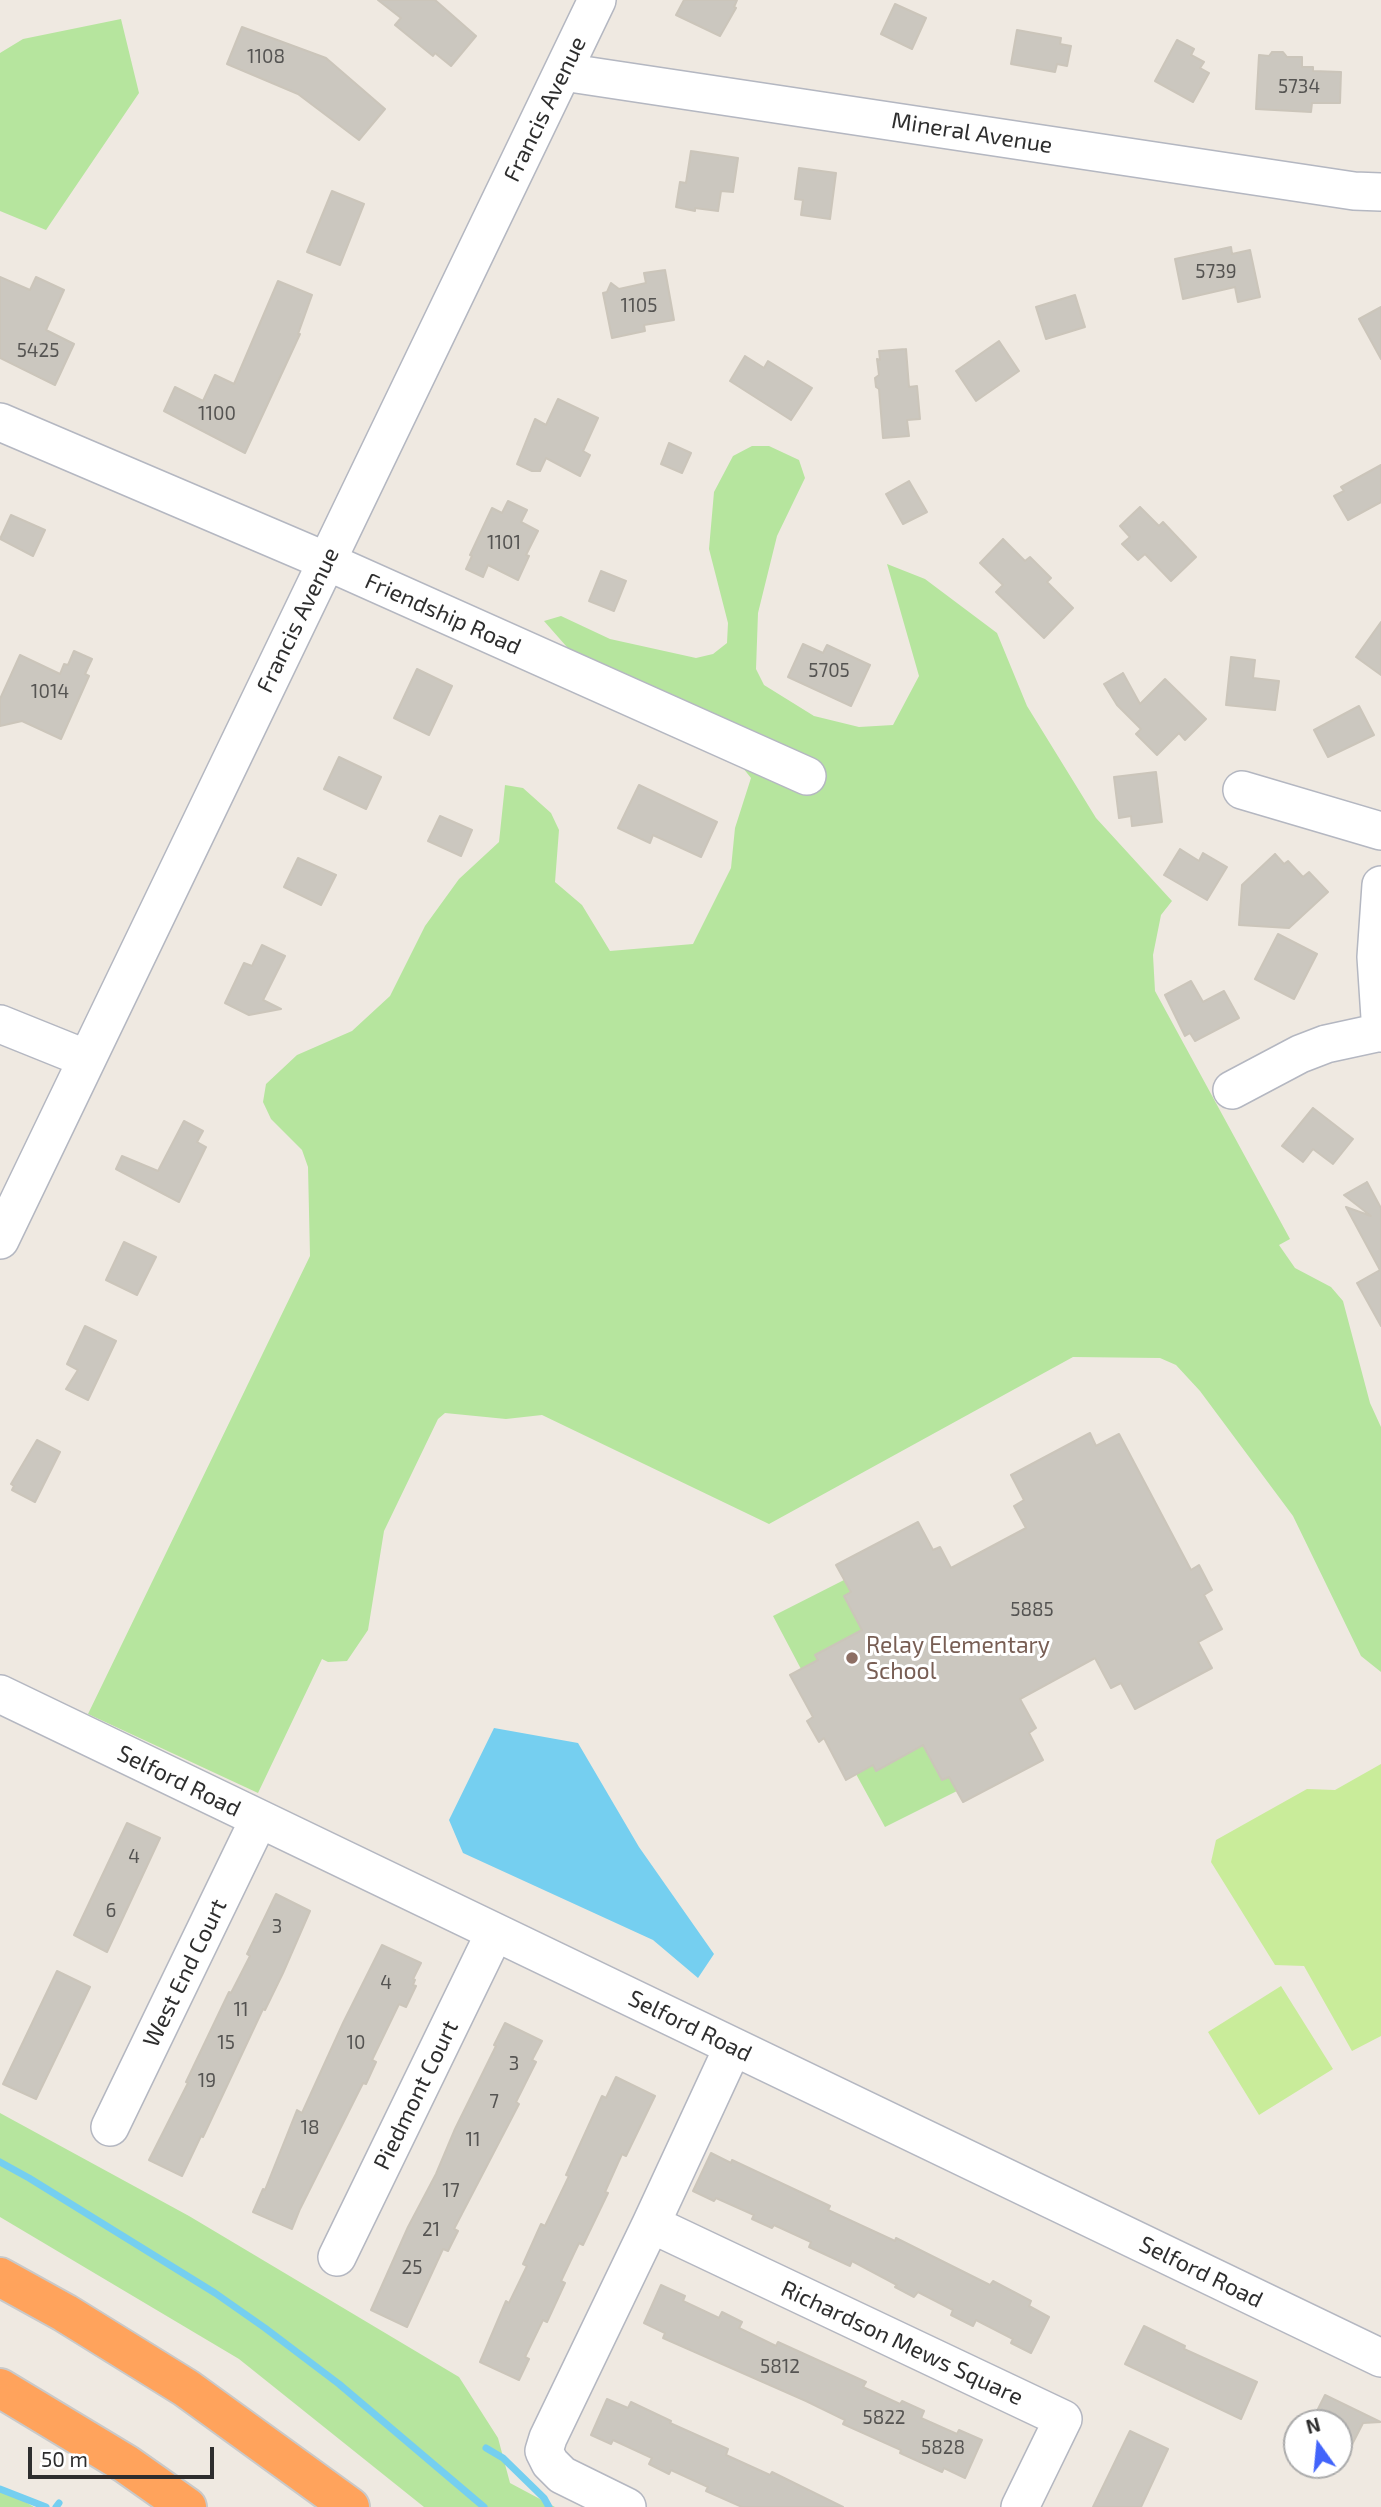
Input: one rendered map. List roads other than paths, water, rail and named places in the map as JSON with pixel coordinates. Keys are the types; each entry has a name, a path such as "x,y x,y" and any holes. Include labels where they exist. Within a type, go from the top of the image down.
{"highway":[{"path":"0,2277 65,2313 186,2388 350,2507"},
{"path":"0,2388 126,2464 187,2507"},
{"path":"0,2404 126,2464"}],"street":[{"name":"Francis Avenue","path":"0,1240 597,0"},
{"name":"Mineral Avenue","path":"563,72 1354,191 1381,192"},
{"name":"Friendship Road","path":"0,422 326,561 807,776"},
{"path":"1242,790 1381,831"},
{"path":"1233,1090 1300,1054 1326,1044 1381,1033 1376,957 1381,885"},
{"path":"0,1024 87,1059"},
{"name":"Selford Road","path":"0,1694 1381,2358"},
{"name":"West End Court","path":"110,2127 259,1819"},
{"name":"Piedmont Court","path":"337,2257 495,1933"},
{"path":"627,2507 562,2475 550,2463 544,2451 733,2047"},
{"name":"Richardson Mews Square","path":"651,2224 1063,2419 1020,2507"}],"water":[{"path":"494,1728 578,1743 639,1847 714,1954 698,1978 653,1940 463,1853 449,1820"}],"waterway":[{"path":"0,2162 215,2293 265,2328 339,2384 484,2507"},
{"path":"486,2448 503,2458 544,2498 549,2507"},
{"path":"0,2489 46,2507"},
{"path":"56,2507 59,2503"}],"place":[{"name":"Relay Elementary School","path":"852,1658"}]}
